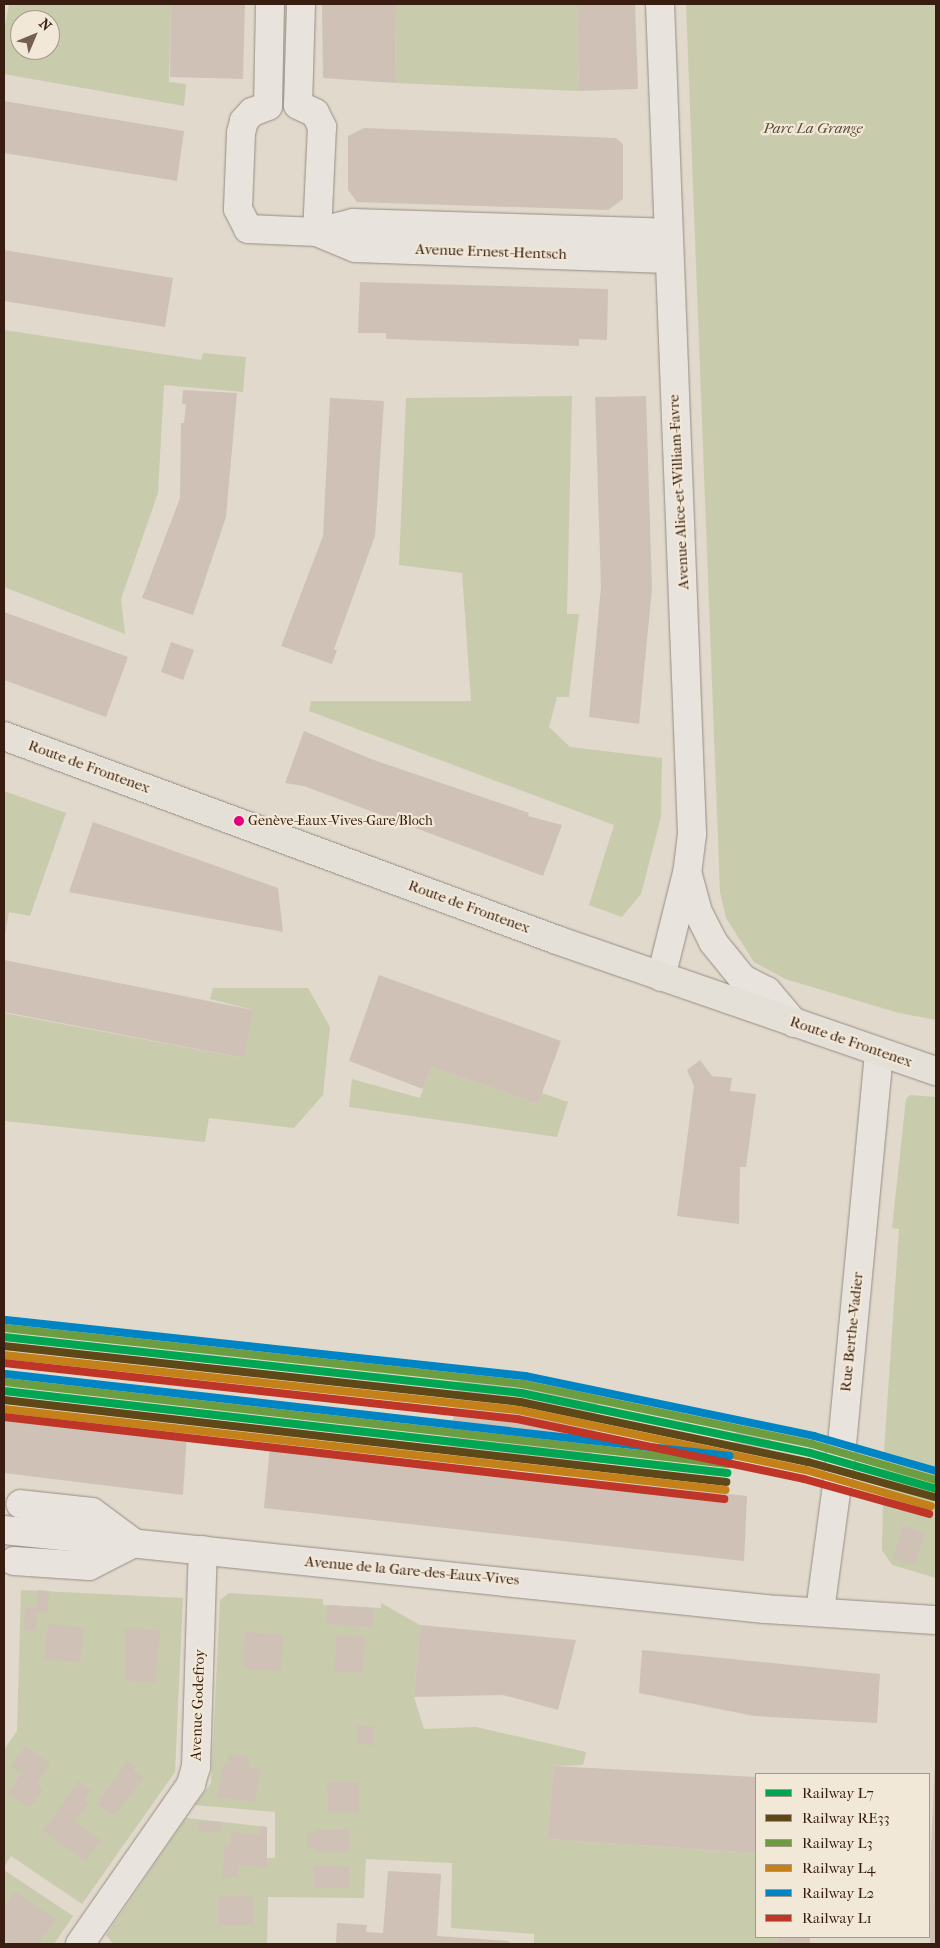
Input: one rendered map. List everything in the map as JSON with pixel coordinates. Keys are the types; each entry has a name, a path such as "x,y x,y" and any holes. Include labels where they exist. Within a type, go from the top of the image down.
{"main road":[{"name":"Route de Frontenex","path":"4,736 661,977 936,1071"}],"street":[{"path":"270,4 268,106 298,105 314,113 322,127 317,232"},
{"path":"298,105 301,4"},
{"name":"Avenue Alice-et-William-Favre","path":"660,4 667,246 691,796 687,873 661,977"},
{"name":"Avenue Ernest-Hentsch","path":"268,106 252,112 244,121 241,133 238,209 248,229 317,232 353,223 667,246"},
{"path":"687,873 698,912 712,942 743,979 767,991 794,1023"},
{"name":"Rue Berthe-Vadier","path":"820,1611 841,1455 879,1053"},
{"path":"14,1561 89,1566 134,1543 92,1512 20,1504"},
{"name":"Avenue de la Gare-des-Eaux-Vives","path":"4,1530 765,1609 820,1611 936,1620"},
{"name":"Avenue Godefroy","path":"80,1944 191,1784 196,1767 204,1550"}],"green space":[{"path":"9,4 171,4 169,82 186,84 184,106 4,74 4,32"},
{"path":"396,4 577,4 579,91 395,83"},
{"name":"Parc La Grange","path":"686,4 936,4 936,1020 899,1013 785,979 754,962 726,918 720,892"},
{"path":"4,330 201,360 203,353 246,357 243,392 164,385 158,493 121,599 125,634 4,587"},
{"path":"572,396 567,614 579,614 569,697 557,697 549,727 570,747 662,758 661,817 641,894 622,917 589,905 614,825 309,711 311,701 471,701 462,573 399,565 406,398"},
{"path":"4,791 66,813 30,916 9,912 4,940"},
{"path":"213,988 308,988 330,1027 323,1095 294,1128 209,1118 205,1142 4,1121 4,1013 243,1058 253,1010 210,999"},
{"path":"431,1067 538,1104 542,1093 568,1102 557,1137 349,1107 352,1079 420,1098"},
{"path":"910,1095 936,1097 936,1578 892,1565 882,1550 884,1451 899,1229 892,1228 906,1099"},
{"path":"21,1590 183,1598 175,1772 82,1904 11,1856 4,1867 4,1750 17,1731"},
{"path":"229,1593 323,1599 323,1605 381,1608 381,1603 420,1625 414,1697 424,1729 476,1727 586,1752 583,1765 554,1766 547,1839 755,1853 755,1938 778,1938 777,1944 534,1944 534,1934 451,1928 452,1863 366,1859 364,1898 268,1897 267,1944 113,1944 106,1935 186,1818 267,1827 267,1858 275,1858 275,1812 195,1805 211,1783 220,1600"},
{"path":"4,1870 73,1916 54,1944 4,1944"}],"building":[{"path":"171,4 245,4 243,79 170,77"},
{"path":"322,4 396,4 395,83 323,78"},
{"path":"577,4 635,4 638,89 579,91"},
{"path":"4,101 184,131 177,181 4,153"},
{"path":"364,128 616,138 623,144 623,199 608,210 357,202 348,190 348,136"},
{"path":"4,250 173,278 165,327 4,301"},
{"path":"360,282 608,289 607,340 579,339 579,346 386,339 386,333 358,333"},
{"path":"183,390 237,393 226,517 193,615 142,598 180,498 181,423 184,423 186,404 182,404"},
{"path":"646,396 652,588 639,724 589,717 601,587 595,397"},
{"path":"330,398 384,401 375,536 334,649 337,650 332,664 281,646 323,536"},
{"path":"4,612 128,657 106,717 4,680"},
{"path":"171,642 194,650 183,680 161,672"},
{"path":"304,731 371,759 529,813 528,816 562,825 543,876 304,786 285,783"},
{"path":"93,822 278,888 283,932 69,892"},
{"path":"4,960 253,1010 244,1058 4,1012"},
{"path":"379,975 561,1041 538,1104 431,1067 423,1089 349,1061"},
{"path":"700,1060 712,1076 732,1078 730,1091 756,1094 746,1167 740,1167 739,1224 677,1216 694,1086 687,1070"},
{"path":"458,1376 599,1392 590,1468 449,1456"},
{"path":"4,1412 187,1433 183,1495 4,1473"},
{"path":"736,1432 771,1436 769,1454 734,1450"},
{"path":"270,1446 747,1496 744,1561 264,1508"},
{"path":"903,1525 925,1533 914,1565 893,1558"},
{"path":"38,1590 49,1591 48,1613 37,1612 36,1630 24,1630 25,1608 37,1608"},
{"path":"328,1605 374,1608 372,1627 326,1624"},
{"path":"48,1624 84,1628 80,1662 44,1659"},
{"path":"420,1625 576,1640 558,1710 503,1695 414,1697"},
{"path":"125,1628 160,1630 155,1682 126,1681"},
{"path":"245,1632 283,1635 281,1671 243,1669"},
{"path":"337,1635 365,1637 362,1673 334,1671"},
{"path":"642,1650 880,1674 877,1723 754,1716 639,1693"},
{"path":"358,1725 374,1726 373,1745 357,1744"},
{"path":"25,1746 51,1764 37,1783 43,1789 30,1808 8,1794 21,1773 11,1767"},
{"path":"229,1754 250,1758 248,1768 260,1769 255,1802 218,1797 223,1764 228,1764"},
{"path":"935,1757 936,1944 930,1944 931,1851"},
{"path":"127,1761 136,1767 133,1771 144,1778 114,1815 97,1804"},
{"path":"554,1766 755,1777 755,1853 547,1839"},
{"path":"78,1781 91,1790 84,1801 88,1804 75,1822 101,1840 86,1861 43,1831"},
{"path":"327,1782 359,1782 359,1813 328,1812"},
{"path":"199,1821 222,1822 221,1832 198,1832"},
{"path":"260,1826 267,1827 267,1868 238,1865 237,1878 222,1878 225,1846 230,1846 231,1832 259,1835"},
{"path":"315,1829 350,1829 349,1852 315,1851 315,1848 307,1847 307,1833 315,1833"},
{"path":"314,1866 349,1866 349,1888 314,1888"},
{"path":"388,1871 441,1874 437,1936 509,1941 509,1944 336,1944 337,1923 367,1925 366,1932 383,1933"},
{"path":"15,1892 56,1919 39,1944 13,1944 4,1938 4,1909"},
{"path":"218,1896 253,1896 253,1925 218,1925"},
{"path":"778,1938 810,1938 810,1944 777,1944"}],"rail line":[{"name":"L2","path":"6,1320 525,1376 814,1436 936,1471"},
{"name":"L3","path":"5,1328 523,1384 812,1444 936,1480"},
{"name":"L7","path":"4,1337 521,1393 810,1453 936,1489"},
{"name":"RE33","path":"4,1346 520,1402 808,1462 934,1497"},
{"name":"L4","path":"4,1355 518,1410 806,1470 931,1506"},
{"name":"L1","path":"4,1363 517,1419 804,1479 929,1514"},
{"name":"L2","path":"6,1374 729,1456"},
{"name":"L3","path":"5,1382 728,1464"},
{"name":"L7","path":"4,1391 727,1473"},
{"name":"RE33","path":"4,1400 726,1482"},
{"name":"L4","path":"4,1409 725,1490"},
{"name":"L1","path":"4,1417 724,1499"}],"place":[{"name":"Genève-Eaux-Vives-Gare/Bloch","path":"239,821"}]}
